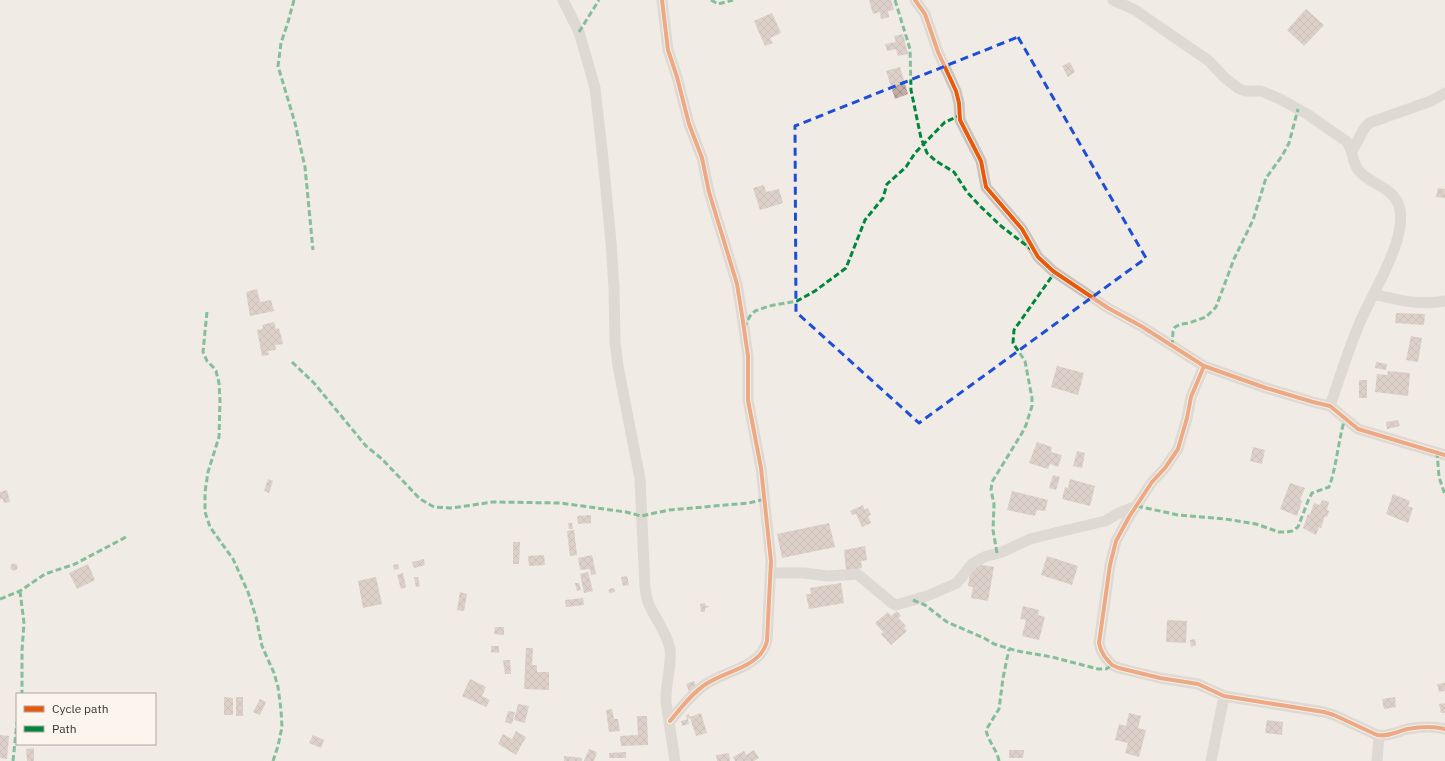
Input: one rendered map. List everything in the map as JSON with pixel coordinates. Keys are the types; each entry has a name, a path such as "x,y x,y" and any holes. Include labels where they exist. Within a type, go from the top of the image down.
{"street":[{"path":"563,0 579,32 595,88 610,234 614,288 615,342 618,366 640,480 647,601 666,636 670,650 670,663 665,694 675,761"},
{"path":"662,0 668,50 690,124 702,158 709,192 737,284 748,356 748,400 762,476 770,554 767,641 763,652 748,664 704,685 670,721"},
{"path":"915,0 925,14 938,52 956,91 959,100 960,120 981,161 986,187 1022,229 1038,257 1059,275 1091,295 1108,308 1141,326 1204,366 1266,388 1330,406 1358,429 1445,455"},
{"path":"1113,0 1135,10 1209,61 1238,88 1261,92 1280,99 1307,114 1346,141 1350,146 1354,162 1358,170 1368,179 1394,196 1400,207 1401,216 1397,241 1384,275 1361,320 1330,406"},
{"path":"1352,151 1364,128 1369,123 1442,98"},
{"path":"1374,294 1396,300 1417,303 1445,301"},
{"path":"1204,366 1191,397 1178,449 1165,468 1152,482 1129,517 1116,541 1110,565 1099,643 1101,650 1112,665 1119,668 1160,678 1198,684 1224,696 1324,712 1334,715 1379,736 1409,729 1439,727 1445,729"},
{"path":"770,572 804,573 828,576 857,574 896,605 927,596 957,582 972,564 984,557 1002,552 1030,539 1105,521 1119,513 1137,506"},
{"path":"1210,761 1224,696"},
{"path":"1377,761 1379,736"}],"highlighted area":[{"path":"1018,37 1146,258 919,423 796,312 795,126"}],"building":[{"path":"869,0 891,0 894,10 888,11 889,17 881,19 880,12 873,14"},
{"path":"1306,9 1324,25 1304,46 1287,30"},
{"path":"772,13 781,33 770,38 773,43 765,46 754,21"},
{"path":"903,34 908,54 898,56 896,49 887,51 885,44 896,42 894,36"},
{"path":"1070,62 1075,72 1068,77 1062,66"},
{"path":"900,67 908,94 895,99 886,71"},
{"path":"764,185 766,192 779,189 783,203 760,210 753,188"},
{"path":"1438,188 1445,189 1445,198 1436,197"},
{"path":"257,289 260,302 271,300 274,311 250,316 246,292"},
{"path":"1396,313 1425,314 1424,325 1395,323"},
{"path":"274,322 276,329 279,328 283,344 275,345 276,350 268,351 269,355 262,356 257,330 263,329 262,325"},
{"path":"1411,336 1422,338 1418,362 1406,360"},
{"path":"1376,362 1387,364 1386,370 1375,368"},
{"path":"1057,366 1084,373 1078,395 1051,387"},
{"path":"1388,371 1410,373 1408,396 1375,392 1377,374 1387,375"},
{"path":"1359,380 1367,380 1367,398 1359,398"},
{"path":"1398,420 1400,426 1387,429 1386,422"},
{"path":"1037,442 1052,447 1051,452 1062,455 1058,467 1050,464 1048,469 1029,463"},
{"path":"1253,447 1265,450 1262,464 1250,461"},
{"path":"1077,451 1085,453 1082,468 1073,466"},
{"path":"1053,475 1060,477 1056,490 1049,488"},
{"path":"268,479 273,481 269,493 264,491"},
{"path":"1070,479 1095,486 1090,506 1062,499 1065,487 1068,488"},
{"path":"1290,483 1305,488 1300,500 1302,501 1297,516 1280,509"},
{"path":"7,490 10,502 4,503 3,499 0,499 0,492"},
{"path":"1012,491 1048,500 1045,511 1037,510 1035,516 1007,510"},
{"path":"1393,494 1410,501 1408,506 1413,508 1408,523 1386,514"},
{"path":"1322,500 1329,502 1327,510 1329,511 1316,535 1303,528 1314,503 1320,505"},
{"path":"863,505 865,510 868,508 871,515 868,516 871,523 862,527 856,514 852,515 850,511"},
{"path":"591,515 591,523 578,524 577,516"},
{"path":"568,523 572,523 573,529 569,529"},
{"path":"829,523 835,547 782,558 777,534"},
{"path":"574,530 577,555 570,556 567,531"},
{"path":"513,542 520,542 519,564 513,564"},
{"path":"865,546 867,560 861,561 862,568 846,571 844,550"},
{"path":"544,555 545,565 529,566 528,556"},
{"path":"592,555 596,574 591,575 590,569 580,570 578,558"},
{"path":"1047,556 1078,566 1072,585 1041,575"},
{"path":"424,559 425,565 414,568 412,562"},
{"path":"14,563 17,564 17,570 14,571 11,570 10,567 11,564"},
{"path":"88,564 95,580 77,589 69,573"},
{"path":"398,564 399,569 394,570 393,565"},
{"path":"977,564 994,567 988,601 971,598 973,587 968,586 971,569 975,570"},
{"path":"588,572 593,591 584,593 580,574"},
{"path":"403,573 406,587 401,589 397,575"},
{"path":"627,576 629,585 623,586 621,577"},
{"path":"376,577 382,604 363,608 358,581"},
{"path":"414,577 418,577 420,586 416,587"},
{"path":"575,583 579,583 581,590 577,591"},
{"path":"841,583 844,603 809,609 806,594 811,594 810,588"},
{"path":"614,588 615,592 609,593 609,589"},
{"path":"460,592 467,594 464,611 457,610"},
{"path":"583,598 584,605 566,607 565,600"},
{"path":"705,603 706,606 709,607 705,608 705,612 701,612 700,604"},
{"path":"1023,606 1039,610 1038,615 1045,617 1039,640 1022,636 1026,620 1020,619"},
{"path":"897,611 901,616 898,618 906,626 904,628 907,631 891,645 881,634 883,632 875,623 888,612 891,616"},
{"path":"1167,620 1187,621 1186,643 1166,642"},
{"path":"495,627 504,627 504,635 494,634"},
{"path":"1195,639 1196,645 1191,647 1190,640"},
{"path":"491,646 499,646 499,653 491,652"},
{"path":"526,648 533,648 532,665 537,665 537,672 549,672 549,690 524,689"},
{"path":"503,660 510,660 511,674 505,674"},
{"path":"470,679 486,687 482,696 490,700 486,707 462,696"},
{"path":"694,681 697,689 689,691 686,684"},
{"path":"1445,683 1445,691 1439,692 1437,684"},
{"path":"224,697 233,698 233,715 224,715"},
{"path":"236,697 243,697 243,716 236,716"},
{"path":"1395,697 1396,707 1384,709 1382,699"},
{"path":"260,699 266,702 260,715 253,712"},
{"path":"1445,703 1445,713 1441,713 1439,704"},
{"path":"518,704 529,706 525,723 514,720"},
{"path":"612,709 614,719 618,719 620,731 609,732 606,710"},
{"path":"508,711 515,712 512,724 505,722"},
{"path":"701,713 707,733 696,736 690,718 687,719 686,715 689,714 690,717"},
{"path":"1129,713 1141,716 1138,728 1146,730 1139,757 1125,753 1128,743 1115,740 1119,724 1126,726"},
{"path":"637,716 647,716 648,745 621,746 620,736 638,735"},
{"path":"688,719 689,724 682,726 681,721"},
{"path":"1267,720 1283,722 1282,735 1265,733"},
{"path":"516,731 526,737 516,755 498,744 503,734 512,739"},
{"path":"0,735 9,736 7,759 0,758"},
{"path":"313,735 324,740 321,748 309,743"},
{"path":"34,748 34,761 27,761 26,749"},
{"path":"589,749 597,752 594,761 584,761"},
{"path":"754,750 759,758 754,761 735,761 733,757 744,751 746,755"},
{"path":"1009,750 1024,750 1023,758 1009,758"},
{"path":"626,752 626,758 609,758 609,753"},
{"path":"729,753 730,761 717,761 716,755"},
{"path":"564,756 582,758 582,761 564,761"}],"marked path":[{"path":"294,0 281,43 278,66 295,123 305,167 313,250"},
{"path":"579,32 599,0"},
{"path":"711,0 718,4 733,0"},
{"path":"895,0 910,49 911,90 921,138 927,153 936,161 954,172 967,192 980,206 1001,226 1031,249"},
{"path":"1172,346 1175,327 1206,317 1216,307 1234,259 1253,220 1266,178 1282,156 1289,143 1298,109"},
{"path":"744,328 750,316 755,311 769,306 797,301 815,291 846,268 865,220 883,198 887,184 906,167 915,153 945,122 959,116"},
{"path":"997,553 993,530 994,504 991,490 992,482 1022,433 1032,406 1032,398 1025,361 1013,343 1014,330 1055,272"},
{"path":"207,312 203,352 207,361 216,371 219,383 220,401 219,437 208,472 205,492 205,512 210,527 233,559 248,592 256,617 262,646 274,673 278,687 282,727 273,761"},
{"path":"292,362 314,383 366,446 382,459 420,499 434,507 452,508 493,502 560,503 626,512 641,516 669,510 749,503 765,499"},
{"path":"1137,506 1178,515 1225,519 1256,524 1279,532 1292,531 1298,527 1312,493 1329,487 1345,418"},
{"path":"1437,452 1439,477 1445,495"},
{"path":"0,599 20,591 45,574 75,564 126,537"},
{"path":"20,591 24,623 22,650 22,693"},
{"path":"913,600 925,605 947,622 994,644 1017,651 1052,657 1098,669 1106,669 1112,665"},
{"path":"999,761 986,730 999,709 1009,649"},
{"path":"13,761 16,732"}],"cycle path":[{"path":"662,0 668,50 677,77 689,124 702,158 709,192 737,284 748,356 748,400 761,468 771,561 767,641 763,651 751,662 713,680 701,688 687,701 670,721"},
{"path":"915,0 925,14 938,52 956,91 959,103 960,120 981,161 986,187 1022,229 1038,257 1053,271 1108,308 1141,326 1204,366 1266,388 1330,406 1358,429 1445,455"},
{"path":"1204,366 1191,397 1187,418 1178,449 1165,468 1152,482 1129,517 1116,541 1110,565 1099,643 1105,657 1112,665 1119,668 1160,678 1198,684 1224,696 1324,712 1334,715 1377,735 1388,735 1407,729 1416,728 1431,727 1445,729"}]}
